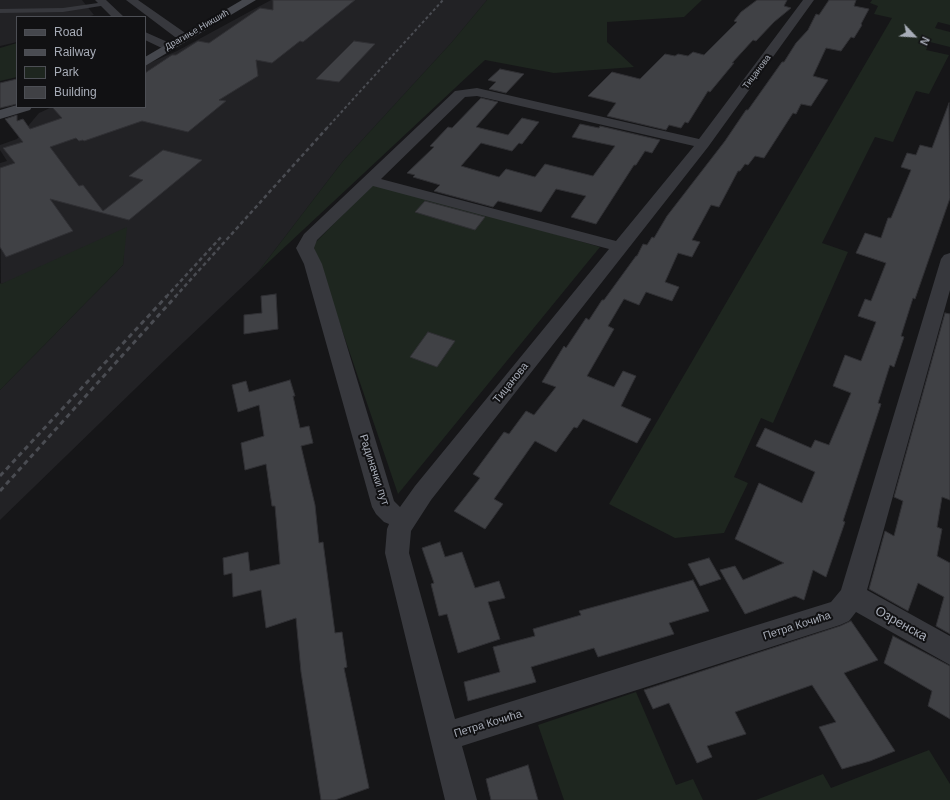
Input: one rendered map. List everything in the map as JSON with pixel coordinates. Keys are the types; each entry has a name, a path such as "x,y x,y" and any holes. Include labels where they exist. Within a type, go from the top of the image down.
{"street":[{"path":"131,0 179,35 185,37"},
{"name":"Драгиње Никшић","path":"146,61 250,0"},
{"name":"Тицанова","path":"404,520 423,493 703,144 809,0"},
{"path":"102,2 117,16"},
{"path":"146,36 168,47"},
{"path":"371,181 460,94 468,92 477,92 703,144"},
{"path":"0,114 21,108"},
{"path":"371,181 620,247"},
{"name":"Радиначки пут","path":"371,181 310,238 305,248 313,264 384,507 392,515 404,520"},
{"name":"Петра Кочића","path":"445,737 840,612 852,596 950,259"},
{"path":"404,520 399,529 397,553 461,800"},
{"name":"Озренска","path":"852,596 950,651"}],"lane":[{"path":"0,11 78,9 102,2"},
{"path":"0,16 26,15 42,11"}],"shaded area":[{"path":"0,0 82,0 94,15 16,16 16,42 0,46"},
{"path":"271,0 487,0 452,42 343,161 258,272 0,520 0,390 123,265 124,248 1,284 0,163 7,161 0,150 0,145 17,139 39,113 50,108 146,108 146,65 177,51"}],"green space":[{"path":"487,0 702,0 684,17 607,22 607,42 634,67 554,73 485,60 258,272 343,161 452,42"},
{"path":"872,0 950,0 950,25 938,22 935,28 950,32 950,47 930,42 926,50 949,55 929,94 916,91 893,142 875,137 822,243 848,252 773,423 761,418 734,477 748,483 724,533 675,538 609,504 892,18 874,14 878,6 870,3"},
{"path":"16,43 16,77 0,81 0,48"},
{"path":"375,182 600,247 398,494 313,245"},
{"path":"127,227 123,265 0,390 0,283 1,284"},
{"path":"636,692 676,785 693,779 703,800 564,800 538,725"},
{"path":"929,750 950,784 950,800 756,800 823,774 831,788"}],"building":[{"path":"273,0 355,0 303,42 300,41 272,63 256,60 258,76 219,100 226,101 188,132 142,121 84,141 79,141 76,138 50,147 79,186 83,185 103,211 143,180 129,176 163,150 202,160 129,220 50,199 73,231 6,257 0,247 0,168 15,163 3,148 23,142 5,119 17,115 17,121 23,119 30,129 62,118 53,108 146,108 146,72 172,55 176,55 198,41 209,43 260,8 273,10"},
{"path":"757,0 787,0 784,6 791,8 774,22 756,41 753,40 732,63 734,63 710,92 708,91 688,123 685,122 681,128 669,125 666,130 607,116 616,103 588,96 612,72 640,79 665,54 688,56 693,52 704,55 737,22 734,21 741,12"},
{"path":"829,0 856,0 854,6 869,9 854,38 851,37 841,51 826,48 813,76 828,80 811,106 801,104 796,114 793,113 764,158 755,156 748,165 745,164 740,171 738,171 719,207 711,205 692,240 700,242 692,257 678,253 665,282 679,287 672,301 646,292 639,305 624,299 608,326 614,329 587,376 614,387 623,371 636,376 621,406 651,419 637,443 583,419 577,428 574,427 556,452 535,441 494,499 503,504 485,529 454,511 480,478 473,474 504,432 509,434 526,411 534,415 556,387 542,382 564,346 566,348 586,318 589,320 602,300 604,300 637,256 643,244 647,245 652,237 654,238 667,216 725,141 782,62 784,62 796,43 808,30 816,14 819,15"},
{"path":"354,41 375,44 339,82 316,79"},
{"path":"500,69 524,74 506,93 489,89 496,82 488,80"},
{"path":"16,79 16,104 0,108 0,83"},
{"path":"481,98 498,102 476,127 508,135 522,118 539,122 522,144 519,143 512,151 481,143 461,166 499,177 506,169 535,177 545,164 593,176 615,146 572,137 580,124 599,128 600,126 660,140 652,153 645,151 636,165 634,165 596,224 571,217 586,196 556,189 541,212 498,201 493,207 434,191 440,185 413,177 415,175 407,173 434,147 430,146 448,127 452,128"},
{"path":"949,103 950,198 915,299 913,298 901,336 904,337 894,367 890,365 878,403 881,404 843,521 845,522 826,577 813,570 804,600 795,596 745,614 720,570 735,566 743,580 784,563 735,539 759,483 802,503 815,472 756,446 765,428 811,448 815,440 829,445 851,393 833,386 845,355 861,361 876,322 858,316 865,299 871,301 886,263 856,253 865,233 881,238 888,218 891,218 911,170 901,167 907,153 916,155 920,145 932,148"},
{"path":"425,201 485,217 475,230 415,212"},
{"path":"276,294 278,329 244,334 244,315 262,313 261,296"},
{"path":"945,313 950,314 950,500 942,497 937,527 942,529 937,556 950,563 950,634 936,626 944,597 918,583 908,611 869,589 885,531 894,536 903,501 894,497"},
{"path":"428,332 455,341 437,367 410,357"},
{"path":"290,380 295,396 293,396 300,428 309,426 313,443 301,446 315,505 319,543 323,542 335,633 342,632 347,667 344,668 369,788 335,800 321,800 301,672 296,618 266,628 261,590 233,597 232,573 224,575 223,558 248,552 250,571 280,564 275,506 272,506 266,464 245,470 241,443 264,436 259,405 238,412 232,385 246,381 249,392"},
{"path":"440,542 445,557 462,552 475,588 499,581 505,598 488,602 500,639 458,653 447,614 439,616 431,584 434,583 422,548"},
{"path":"709,558 721,579 700,586 688,564"},
{"path":"693,580 709,611 669,623 674,634 598,657 594,648 531,667 536,682 468,701 464,682 500,672 493,647 535,636 533,629 581,615 579,611"},
{"path":"851,621 878,660 844,673 895,751 870,761 842,769 819,727 836,722 812,685 735,712 746,734 707,746 712,757 697,763 669,703 653,709 644,690 840,626"},
{"path":"893,636 950,666 950,719 928,706 932,691 884,663"},
{"path":"528,765 538,800 491,800 486,779"}],"railway":[{"path":"326,129 443,0"},
{"path":"175,297 327,128"},
{"path":"166,297 222,236"},
{"path":"0,476 167,296"},
{"path":"0,491 176,296"}]}
